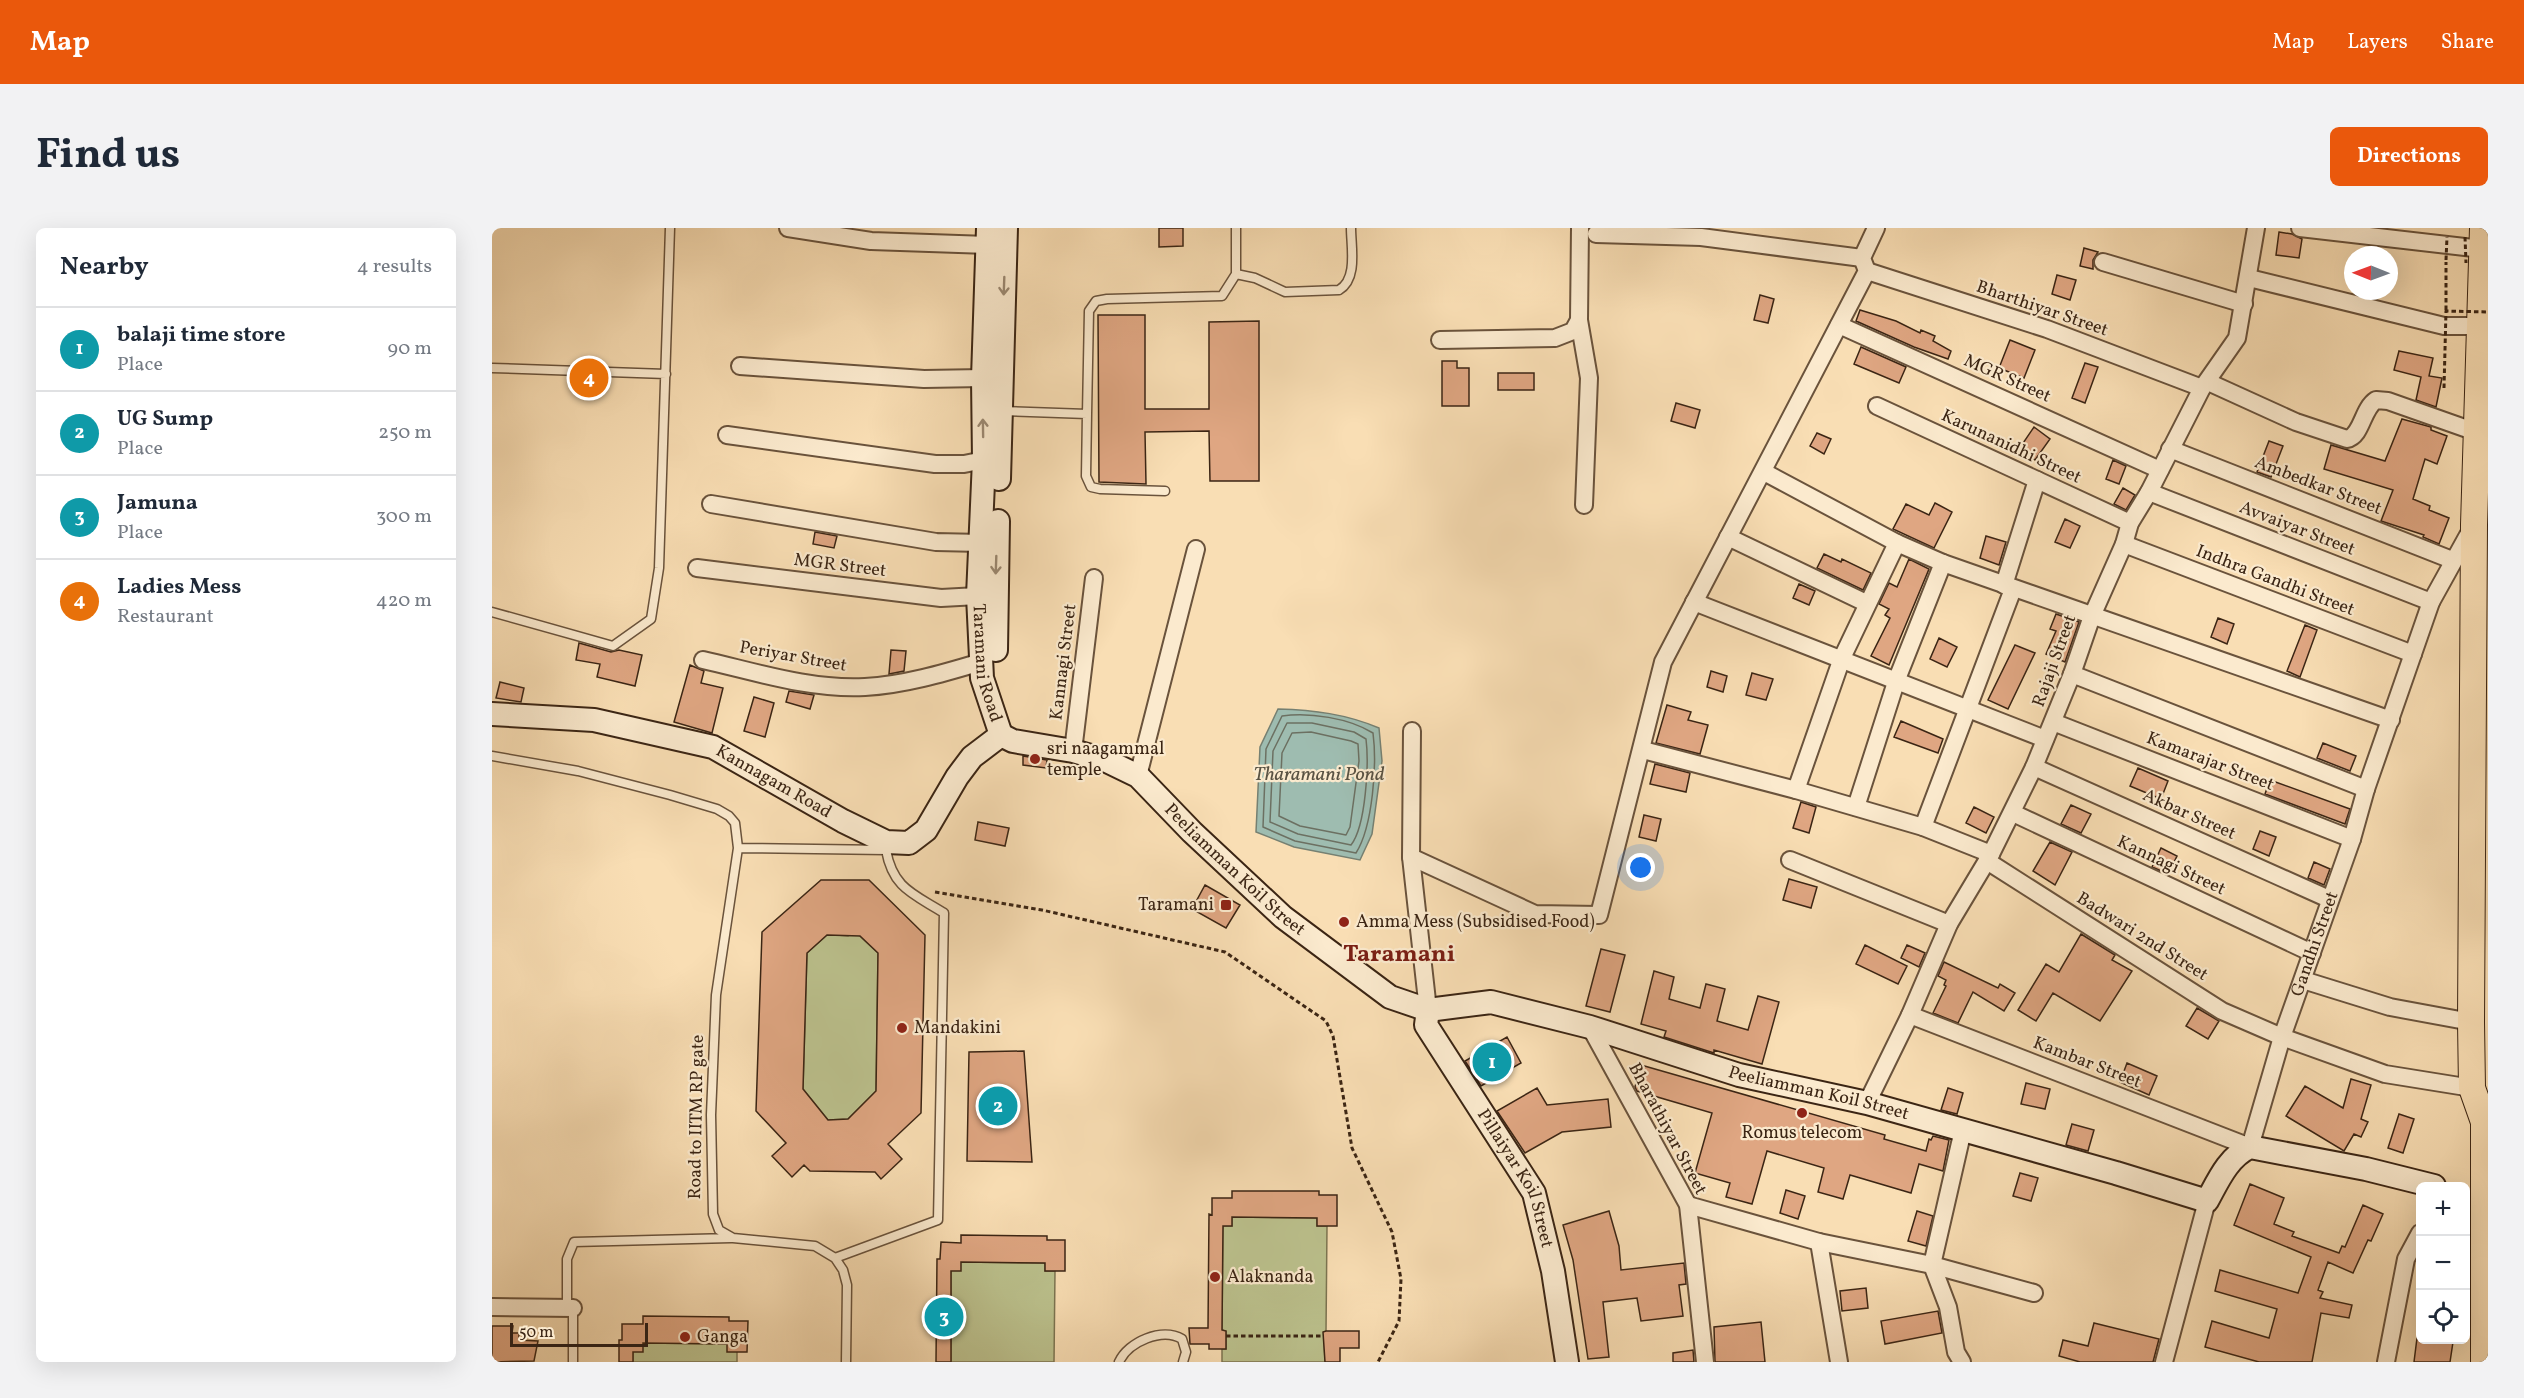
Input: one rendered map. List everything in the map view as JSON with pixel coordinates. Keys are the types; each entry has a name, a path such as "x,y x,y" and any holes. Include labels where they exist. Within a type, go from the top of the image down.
{"main road":[{"path":"2474,244 2484,319 2476,432 2474,525 2471,1022 2472,1088 2484,1122 2479,1193 2484,1362"}],"street":[{"path":"788,228 872,241 988,237"},
{"name":"Taramani Road","path":"1001,735 995,628 1006,228"},
{"path":"1580,228 1579,320 1589,378 1584,505"},
{"path":"1411,857 1535,914 1599,915 1643,750 1663,662 1839,325 1876,228"},
{"name":"Rajaji Street","path":"1867,1103 1910,1015 1949,924 1989,858 2034,767 2072,674 2092,616 2124,544 2130,523 2149,492 2205,385 2237,338 2256,228"},
{"path":"2300,228 2474,244"},
{"name":"Bharthiyar Street","path":"1596,234 1701,237 1864,264 2205,385 2296,422 2347,439 2354,435 2369,406 2376,400 2388,401 2476,432"},
{"name":"Taramani Road","path":"988,237 983,378 984,460 978,596 982,678 1001,735"},
{"path":"2103,262 2244,304"},
{"path":"2249,278 2444,326 2484,319"},
{"path":"1440,340 1555,338 1573,331 1579,320"},
{"name":"MGR Street","path":"1839,325 2160,470"},
{"path":"740,366 924,379 983,378"},
{"name":"Karunanidhi Street","path":"1877,406 2130,523"},
{"path":"727,435 935,464 964,464 984,460"},
{"name":"Ambedkar Street","path":"2170,449 2452,560"},
{"path":"1764,472 1897,543 1943,562 2391,720"},
{"path":"1923,827 2009,587 2037,480"},
{"name":"Avvaiyar Street","path":"2149,492 2431,602"},
{"path":"711,504 936,542 981,543"},
{"name":"Gandhi Street","path":"2250,1147 2282,1036 2352,839 2366,789 2431,602 2452,560 2474,525"},
{"path":"1728,537 1866,603"},
{"path":"1796,790 1842,658 1866,603 1897,543"},
{"name":"Indhra Gandhi Street","path":"2124,544 2413,654"},
{"path":"1138,776 1196,549"},
{"path":"1856,807 1897,679 1943,562"},
{"name":"MGR Street","path":"697,568 941,598 978,596"},
{"name":"Kannagi Street","path":"1073,751 1094,578"},
{"path":"1694,602 1897,679 2045,739"},
{"name":"Periyar Street","path":"703,660 836,687 867,687 893,683 981,662"},
{"path":"2072,674 2366,789"},
{"name":"Kannagam Road","path":"492,714 594,720 713,747 886,846"},
{"name":"Kamarajar Street","path":"2053,722 2352,839"},
{"path":"1412,731 1411,857 1428,1010"},
{"path":"886,846 909,843 926,830 957,777 972,757 1001,735"},
{"name":"Peeliamman Koil Street","path":"1001,735 1013,741 1105,759 1138,776 1192,832 1283,917 1390,997 1428,1010 1491,1002 1590,1027 1739,1075 1867,1103 2207,1201"},
{"name":"Badwari 2nd Street","path":"1643,750 1796,790 1923,827 1989,858 2222,1011 2385,1074 2472,1088"},
{"name":"Akbar Street","path":"2034,767 2329,899"},
{"name":"Kannagi Street","path":"2013,813 2312,953"},
{"path":"1790,860 1949,924"},
{"path":"2303,980 2390,1007 2471,1022"},
{"name":"Pillaiyar Koil Street","path":"1428,1010 1426,1025 1534,1193 1553,1271 1567,1362"},
{"name":"Kambar Street","path":"1910,1015 2250,1147"},
{"name":"Bharathiyar Street","path":"1590,1027 1688,1205 1705,1362"},
{"path":"1962,1130 1932,1265 1948,1307 1956,1352 1962,1362"},
{"path":"2164,1362 2207,1201 2224,1170 2239,1152 2250,1147 2366,1169 2418,1182"},
{"path":"1688,1205 1819,1242 1932,1265 2034,1293"},
{"path":"2386,1362 2406,1259 2419,1236"},
{"path":"1819,1242 1839,1362"},
{"path":"492,1307 570,1308"}],"lane":[{"path":"492,612 613,646 651,619 659,568 670,228"},
{"path":"1165,492 1100,489 1091,487 1086,476 1089,311 1096,301 1107,299 1222,296 1236,274 1236,228"},
{"path":"1236,274 1255,278 1285,292 1339,290 1347,286 1351,277 1351,228"},
{"path":"492,368 666,374"},
{"path":"1001,411 1087,414"},
{"path":"492,756 578,771 717,809 729,816 735,823 738,848 886,846 890,868 902,886 944,913 938,1221 835,1258"},
{"name":"Road to IITM RP gate","path":"733,1238 719,1230 713,1214 711,1115 716,995 738,848"},
{"path":"573,1362 567,1259 574,1242 733,1238 815,1246 835,1258 843,1270 847,1285 846,1362"},
{"path":"1119,1362 1126,1352 1142,1341 1171,1335 1182,1339 1185,1344 1183,1362"}],"path":[{"path":"2444,388 2446,237"},
{"path":"2446,311 2484,319"},
{"path":"902,886 1042,910 1225,952 1326,1021 1333,1036 1352,1148 1392,1232 1401,1279 1399,1321 1378,1362"},
{"path":"1226,1336 1323,1336"}],"green space":[{"path":"837,926 837,935 848,936 849,926 878,953 876,1091 848,1119 828,1120 803,1089 807,953"},
{"path":"1232,1217 1317,1218 1317,1226 1327,1226 1325,1362 1222,1362 1222,1349 1226,1349 1226,1331 1222,1330 1223,1226 1232,1226"},
{"path":"961,1262 1045,1263 1045,1271 1055,1271 1054,1362 951,1362 951,1271"},
{"path":"643,1343 727,1344 737,1352 737,1362 633,1362 633,1352"}],"water":[{"name":"Tharamani Pond","path":"1278,709 1330,714 1379,728 1382,761 1372,834 1360,860 1294,847 1256,832 1260,747"}],"building":[{"path":"1159,228 1183,228 1183,246 1159,247"},
{"path":"2279,232 2292,234 2302,239 2299,258 2276,255"},
{"path":"2084,248 2098,252 2093,260 2093,269 2080,266"},
{"path":"2057,275 2076,280 2070,300 2052,294"},
{"path":"1760,295 1774,299 1768,323 1754,320"},
{"path":"1860,310 1896,321 1920,333 1921,330 1935,336 1933,341 1951,351 1948,359 1914,347 1856,321"},
{"path":"1098,315 1145,315 1145,409 1209,409 1209,322 1259,321 1259,481 1210,481 1209,431 1145,432 1146,484 1099,482"},
{"path":"2010,340 2035,350 2024,378 1999,368"},
{"path":"1861,347 1906,367 1899,383 1854,364"},
{"path":"2399,351 2433,358 2429,376 2442,378 2436,407 2416,400 2421,377 2394,370"},
{"path":"1442,361 1457,361 1457,368 1469,368 1469,406 1442,406"},
{"path":"2085,363 2098,367 2085,403 2072,398"},
{"path":"1498,373 1534,373 1534,390 1498,390"},
{"path":"1676,403 1700,410 1695,428 1671,421"},
{"path":"2402,419 2431,427 2431,430 2447,436 2437,464 2425,459 2413,499 2430,506 2429,510 2449,518 2439,544 2423,537 2424,535 2381,521 2393,490 2324,469 2331,445 2385,461"},
{"path":"2034,427 2050,439 2035,460 2019,449"},
{"path":"1817,433 1831,439 1824,454 1810,446"},
{"path":"2269,441 2283,446 2271,477 2257,472"},
{"path":"2113,460 2126,466 2119,484 2106,479"},
{"path":"2123,488 2135,495 2126,510 2114,504"},
{"path":"1935,503 1952,512 1934,548 1893,529 1906,504 1929,515"},
{"path":"2065,519 2080,526 2070,548 2055,542"},
{"path":"815,532 837,536 834,548 813,544"},
{"path":"1986,536 2006,542 1999,565 1980,558"},
{"path":"1824,554 1841,562 1842,559 1871,573 1863,590 1817,568"},
{"path":"1909,559 1929,569 1889,665 1871,656 1890,618 1885,615 1889,609 1879,604 1889,583 1897,587"},
{"path":"1799,584 1815,591 1809,605 1793,598"},
{"path":"2056,614 2079,622 2065,662 2046,654 2056,631 2050,629"},
{"path":"2218,618 2234,624 2227,644 2211,637"},
{"path":"2305,625 2317,630 2300,677 2287,671"},
{"path":"1939,638 1957,647 1947,667 1930,659"},
{"path":"579,643 611,652 619,650 642,655 635,686 597,677 600,664 576,660"},
{"path":"2015,645 2035,653 2008,709 1988,700"},
{"path":"891,650 906,651 904,671 889,674"},
{"path":"690,665 704,671 701,683 723,688 712,733 674,722"},
{"path":"1711,671 1727,676 1723,692 1707,687"},
{"path":"1752,673 1773,679 1766,700 1746,695"},
{"path":"500,682 524,688 521,702 496,698"},
{"path":"789,691 814,695 810,709 786,702"},
{"path":"754,697 774,703 765,737 744,731"},
{"path":"1667,705 1691,712 1688,720 1708,725 1700,754 1656,743"},
{"path":"1901,721 1943,739 1938,753 1894,737"},
{"path":"2323,743 2356,756 2350,771 2317,758"},
{"path":"1023,756 1047,760 1046,768 1023,765"},
{"path":"1655,764 1690,773 1686,792 1650,784"},
{"path":"2138,768 2168,781 2161,799 2130,786"},
{"path":"2270,780 2350,809 2345,824 2265,794"},
{"path":"1801,802 1816,807 1809,833 1793,828"},
{"path":"2071,805 2091,814 2081,833 2061,824"},
{"path":"1974,807 1994,817 1986,833 1966,823"},
{"path":"1644,815 1661,819 1656,841 1639,837"},
{"path":"978,822 1009,828 1005,846 975,840"},
{"path":"2260,831 2276,837 2269,856 2253,849"},
{"path":"2050,842 2072,852 2055,885 2033,871"},
{"path":"2161,848 2177,856 2168,874 2152,867"},
{"path":"2314,862 2330,869 2324,885 2308,878"},
{"path":"1789,879 1817,887 1811,908 1783,900"},
{"name":"Mandakini","path":"821,880 869,880 925,935 921,1113 888,1144 902,1159 881,1179 875,1172 810,1171 804,1165 792,1177 772,1156 786,1143 756,1111 762,932","holes":["827,935 860,936 878,953 876,1091 848,1119 828,1120 803,1089 807,953"]},
{"path":"1205,885 1240,905 1226,928 1192,909"},
{"path":"2081,934 2115,955 2112,960 2132,971 2100,1021 2053,993 2036,1021 2018,1010 2046,964 2059,972"},
{"path":"1865,945 1907,966 1898,984 1856,964"},
{"path":"1907,945 1925,953 1919,967 1901,958"},
{"path":"1601,949 1625,955 1610,1012 1586,1006"},
{"path":"1944,962 1998,988 2000,984 2015,993 2004,1011 1973,992 1958,1023 1933,1013 1946,986 1944,985 1946,980 1938,976"},
{"path":"1654,971 1674,977 1669,999 1700,1008 1706,984 1725,989 1717,1021 1748,1030 1758,996 1779,1002 1762,1064 1714,1050 1714,1053 1664,1037 1666,1031 1641,1024"},
{"path":"2197,1008 2219,1021 2208,1039 2186,1026"},
{"path":"1507,1037 1521,1063 1481,1086 1465,1061"},
{"path":"1024,1051 1032,1162 967,1161 969,1052"},
{"path":"2127,1063 2157,1076 2149,1095 2120,1082"},
{"path":"1641,1065 1885,1135 1884,1139 1926,1151 1929,1139 1931,1140 1933,1136 1949,1140 1943,1171 1919,1164 1911,1193 1850,1175 1843,1199 1818,1192 1824,1168 1767,1151 1752,1204 1726,1197 1730,1183 1695,1173 1712,1113 1637,1091 1635,1087"},
{"path":"2351,1079 2371,1085 2361,1119 2368,1122 2361,1137 2354,1134 2344,1151 2286,1116 2305,1086 2343,1108"},
{"path":"2026,1083 2050,1089 2045,1109 2021,1104"},
{"path":"1537,1088 1547,1105 1608,1099 1611,1127 1562,1132 1525,1153 1497,1111"},
{"path":"1948,1088 1963,1093 1957,1114 1941,1110"},
{"path":"2399,1114 2414,1119 2403,1153 2388,1148"},
{"path":"2072,1124 2094,1130 2088,1151 2066,1145"},
{"path":"2020,1173 2038,1178 2031,1201 2013,1196"},
{"path":"2250,1184 2284,1198 2274,1224 2294,1232 2292,1236 2339,1253 2342,1246 2345,1247 2363,1205 2383,1214 2353,1273 2328,1262 2318,1290 2323,1292 2320,1298 2352,1305 2349,1318 2321,1313 2312,1362 2259,1362 2205,1347 2212,1321 2269,1338 2277,1309 2215,1291 2220,1270 2298,1293 2311,1257 2234,1225"},
{"path":"1786,1190 1805,1196 1798,1219 1780,1213"},
{"name":"Alaknanda","path":"1232,1191 1319,1191 1319,1195 1337,1195 1337,1226 1317,1226 1317,1218 1232,1217 1232,1226 1223,1226 1222,1330 1226,1331 1226,1349 1209,1349 1209,1344 1190,1344 1189,1328 1208,1328 1209,1214 1212,1215 1212,1198 1232,1198"},
{"path":"1609,1211 1619,1246 1621,1270 1684,1263 1686,1284 1679,1285 1683,1316 1641,1321 1637,1298 1603,1302 1609,1357 1588,1359 1573,1260 1563,1225"},
{"path":"1917,1211 1933,1216 1926,1246 1908,1241"},
{"path":"961,1235 1047,1236 1047,1240 1065,1240 1065,1271 1045,1271 1045,1263 961,1262 961,1271 951,1271 951,1362 936,1362 937,1259 940,1259 941,1242 961,1243"},
{"path":"1866,1288 1868,1308 1842,1311 1840,1291"},
{"path":"1938,1311 1942,1333 1885,1344 1881,1321"},
{"name":"Ganga","path":"643,1316 729,1317 729,1321 748,1321 747,1352 727,1352 727,1344 643,1343 643,1352 633,1352 633,1362 619,1362 622,1324 643,1324"},
{"path":"1761,1322 1765,1362 1715,1362 1714,1327"},
{"path":"2094,1323 2159,1339 2153,1362 2080,1362 2059,1356 2063,1340 2088,1346"},
{"path":"492,1326 513,1326 512,1333 519,1333 519,1340 538,1341 534,1361 492,1362"},
{"path":"1359,1331 1359,1348 1340,1348 1340,1362 1325,1362 1323,1332"},
{"path":"2416,1344 2453,1344 2450,1362 2414,1362"},
{"path":"1693,1350 1694,1362 1673,1362 1673,1353"}],"place":[{"name":"Ladies Mess","path":"589,378"},
{"name":"sri naagammal temple","path":"1035,759"},
{"name":"Taramani","path":"1226,905"},
{"name":"Amma Mess (Subsidised Food)","path":"1344,922"},
{"name":"Mandakini","path":"902,1028"},
{"name":"balaji time store","path":"1492,1062"},
{"name":"UG Sump","path":"998,1106"},
{"name":"Romus telecom","path":"1802,1113"},
{"name":"Alaknanda","path":"1215,1277"},
{"name":"Jamuna","path":"944,1317"},
{"name":"Ganga","path":"685,1337"}],"district":[{"name":"Taramani","path":"1399,955"}]}
